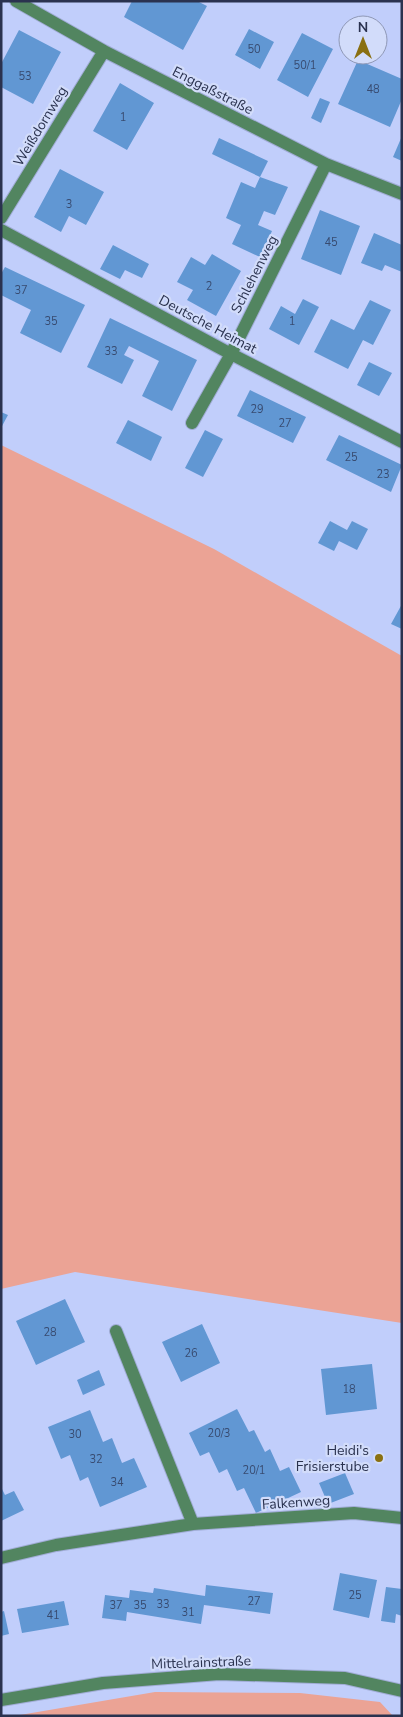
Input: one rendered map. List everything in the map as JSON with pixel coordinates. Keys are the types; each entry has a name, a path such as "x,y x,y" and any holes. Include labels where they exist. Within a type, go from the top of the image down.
{"street":[{"name":"Enggaßstraße","path":"16,1 104,51 326,164 402,194"},
{"name":"Weißdornweg","path":"1,218 104,51"},
{"name":"Schlehenweg","path":"192,423 231,354 326,164"},
{"name":"Deutsche Heimat","path":"1,230 231,354 402,442"},
{"path":"116,1331 193,1524"},
{"name":"Falkenweg","path":"1,1558 56,1545 193,1524 354,1513 402,1518"},
{"name":"Mittelrainstraße","path":"1,1700 103,1683 219,1674 345,1678 402,1690"}],"shaded area":[{"path":"1,445 214,549 402,656 402,1323 75,1272 1,1289"},
{"path":"155,1692 300,1693 380,1702 393,1716 14,1716"}],"building":[{"path":"132,1 197,1 207,6 183,50 124,17"},
{"path":"249,29 274,42 260,69 235,55"},
{"path":"19,30 61,52 33,104 1,87 1,64"},
{"path":"302,33 333,49 308,97 277,80"},
{"path":"356,65 370,65 402,79 402,99 390,127 338,104"},
{"path":"120,83 154,103 127,150 93,131"},
{"path":"320,98 330,102 321,123 311,118"},
{"path":"402,136 402,161 393,157"},
{"path":"219,138 268,161 260,177 212,154"},
{"path":"60,169 104,192 86,225 69,216 61,232 34,217"},
{"path":"260,177 288,187 275,215 264,211 258,225 272,231 260,257 232,244 241,225 226,218 241,182 255,188"},
{"path":"320,210 360,226 341,275 301,259"},
{"path":"374,233 402,245 402,272 385,265 382,271 361,263"},
{"path":"113,245 149,264 142,278 125,270 120,279 100,269"},
{"path":"212,254 241,271 216,316 187,300 193,290 177,282 191,257 205,265"},
{"path":"5,267 85,305 61,353 20,333 31,310 1,295 1,274"},
{"path":"303,299 319,307 299,345 269,329 281,306 295,314"},
{"path":"370,300 391,310 373,345 363,340 348,369 314,352 331,319 354,330"},
{"path":"110,318 197,360 172,411 142,396 159,361 129,346 124,355 134,360 122,384 87,367"},
{"path":"369,362 392,373 379,396 357,385"},
{"path":"250,390 306,417 293,443 237,416"},
{"path":"1,412 8,415 1,428"},
{"path":"128,420 162,437 151,461 116,443"},
{"path":"205,430 223,439 203,477 185,468"},
{"path":"339,435 402,465 391,492 326,460"},
{"path":"330,521 347,530 352,521 368,529 357,550 339,541 334,551 318,543"},
{"path":"402,604 402,629 391,624"},
{"path":"65,1299 85,1342 36,1365 16,1321"},
{"path":"202,1324 220,1363 181,1382 162,1342"},
{"path":"372,1364 377,1409 326,1415 321,1369"},
{"path":"99,1370 105,1385 83,1395 77,1380"},
{"path":"237,1409 249,1432 254,1430 265,1452 270,1449 280,1471 289,1467 301,1492 256,1513 244,1488 237,1491 227,1469 219,1473 209,1452 200,1456 189,1433"},
{"path":"90,1410 103,1442 112,1438 122,1463 134,1458 147,1487 100,1507 88,1477 80,1481 70,1455 61,1459 48,1427"},
{"path":"345,1473 354,1494 328,1504 319,1483"},
{"path":"1,1487 5,1495 14,1491 24,1510 1,1521"},
{"path":"340,1573 377,1580 369,1618 333,1610"},
{"path":"206,1585 273,1593 270,1614 204,1605 201,1624 127,1612 126,1621 102,1618 105,1595 129,1598 130,1590 153,1593 154,1588 205,1596"},
{"path":"386,1587 402,1589 402,1616 396,1614 395,1623 381,1621"},
{"path":"64,1601 69,1625 22,1633 17,1609"},
{"path":"4,1611 9,1634 1,1636 1,1612"}],"place":[{"name":"Heidi's Frisierstube","path":"379,1458"}]}
